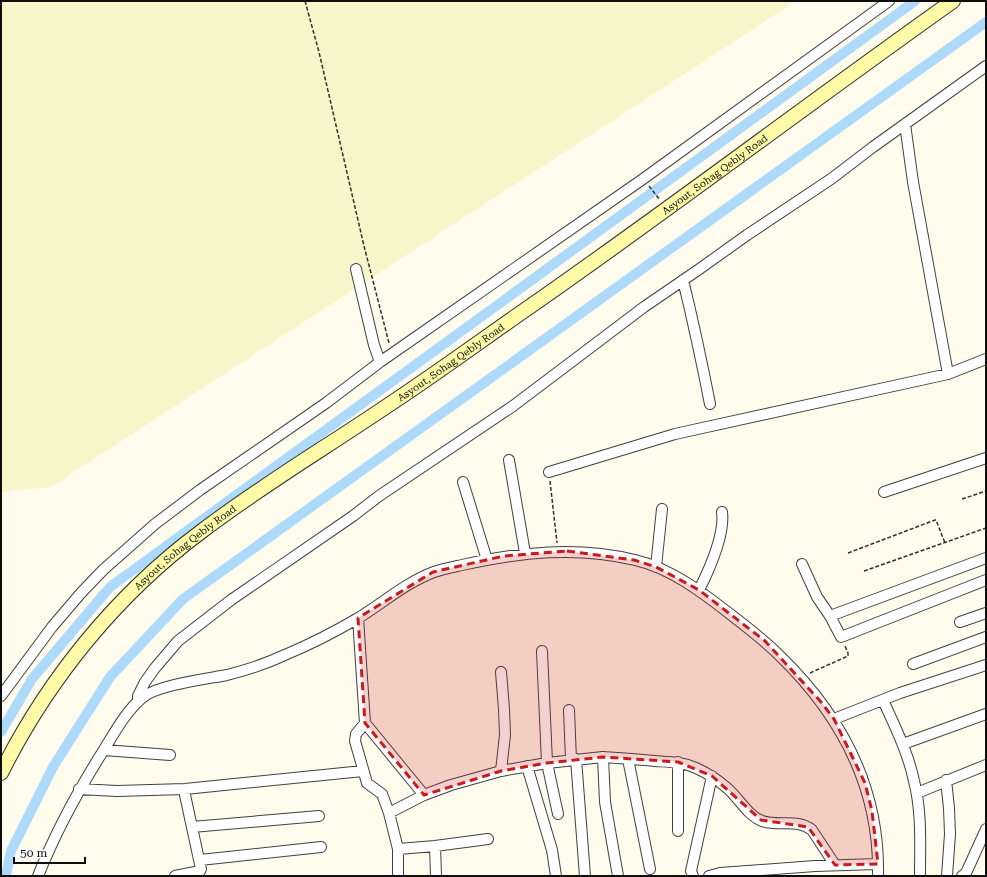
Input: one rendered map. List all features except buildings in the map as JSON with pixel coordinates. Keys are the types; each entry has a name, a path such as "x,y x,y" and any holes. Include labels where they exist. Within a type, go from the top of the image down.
{"main road":[{"name":"Asyout, Sohag Qebly Road","path":"1,772 41,701 75,656 125,599 160,566 200,532 535,304 671,207 836,84 953,1"}],"street":[{"path":"1,696 52,627 81,592 154,524 200,490 326,403 392,353 643,179 889,1"},
{"path":"138,702 138,696 145,682 178,641 231,600 353,516 379,496 514,406 618,325 747,235 831,179 986,66"},
{"path":"905,124 913,182 948,374"},
{"path":"356,269 374,346 380,362"},
{"path":"683,280 695,328 710,404"},
{"path":"549,472 675,434 948,374 986,360"},
{"path":"884,492 986,458"},
{"path":"509,460 525,554"},
{"path":"463,482 487,560"},
{"path":"656,567 662,509"},
{"path":"699,590 708,572 716,550 722,522 722,512"},
{"path":"38,876 50,844 79,789 122,721 138,702 148,693 154,690 231,674 287,655 358,618 414,582 433,572 487,560 558,551 594,553 614,556 656,567 699,590 765,641 801,676 834,719 865,783 872,810 878,876"},
{"path":"830,616 986,558"},
{"path":"802,564 818,597 841,637 986,580"},
{"path":"960,622 986,613"},
{"path":"358,618 365,723 424,795"},
{"path":"913,664 986,638"},
{"path":"542,651 547,763 558,814"},
{"path":"834,719 900,693 986,665"},
{"path":"501,672 505,735 501,771"},
{"path":"883,700 903,744 917,793 920,820 920,876"},
{"path":"569,710 585,876"},
{"path":"903,744 986,714"},
{"path":"365,723 356,734 355,741 367,784 382,794 389,812 398,849 398,876"},
{"path":"104,750 170,755"},
{"path":"603,757 605,802 618,876"},
{"path":"389,812 424,795 451,785 501,771 528,766 603,757 678,762 696,768 712,776 728,788 752,814 761,820 769,823 794,823 808,827 812,830 835,865"},
{"path":"628,759 650,869"},
{"path":"678,762 678,831"},
{"path":"917,793 986,765"},
{"path":"528,766 552,850 556,876"},
{"path":"79,789 117,791 185,789 363,771"},
{"path":"693,876 691,871 712,776"},
{"path":"946,780 950,808 947,876"},
{"path":"175,876 200,871 202,867 185,795 185,789"},
{"path":"192,827 319,816"},
{"path":"962,876 966,873 986,829"},
{"path":"398,849 435,846 488,838"},
{"path":"435,846 436,876"},
{"path":"200,860 321,847"},
{"path":"709,876 720,873 835,865 878,864"}],"path":[{"path":"305,1 319,52 364,246 392,353"},
{"path":"646,182 657,196"},
{"path":"549,472 558,551"},
{"path":"962,499 986,491"},
{"path":"848,553 935,520 945,543"},
{"path":"864,571 986,528"},
{"path":"801,676 848,655"}],"highlighted area":[{"path":"567,551 634,560 656,567 699,590 765,641 821,702 834,719 865,783 872,811 878,864 835,865 808,827 761,820 712,776 678,762 603,757 547,763 501,771 424,795 365,723 358,618 433,572 504,556"}],"green space":[{"path":"1,1 796,1 51,487 1,492"}],"waterway":[{"path":"1,732 32,679 110,587 915,1"},
{"path":"6,876 11,851 53,767 110,677 183,599 986,22"}]}
